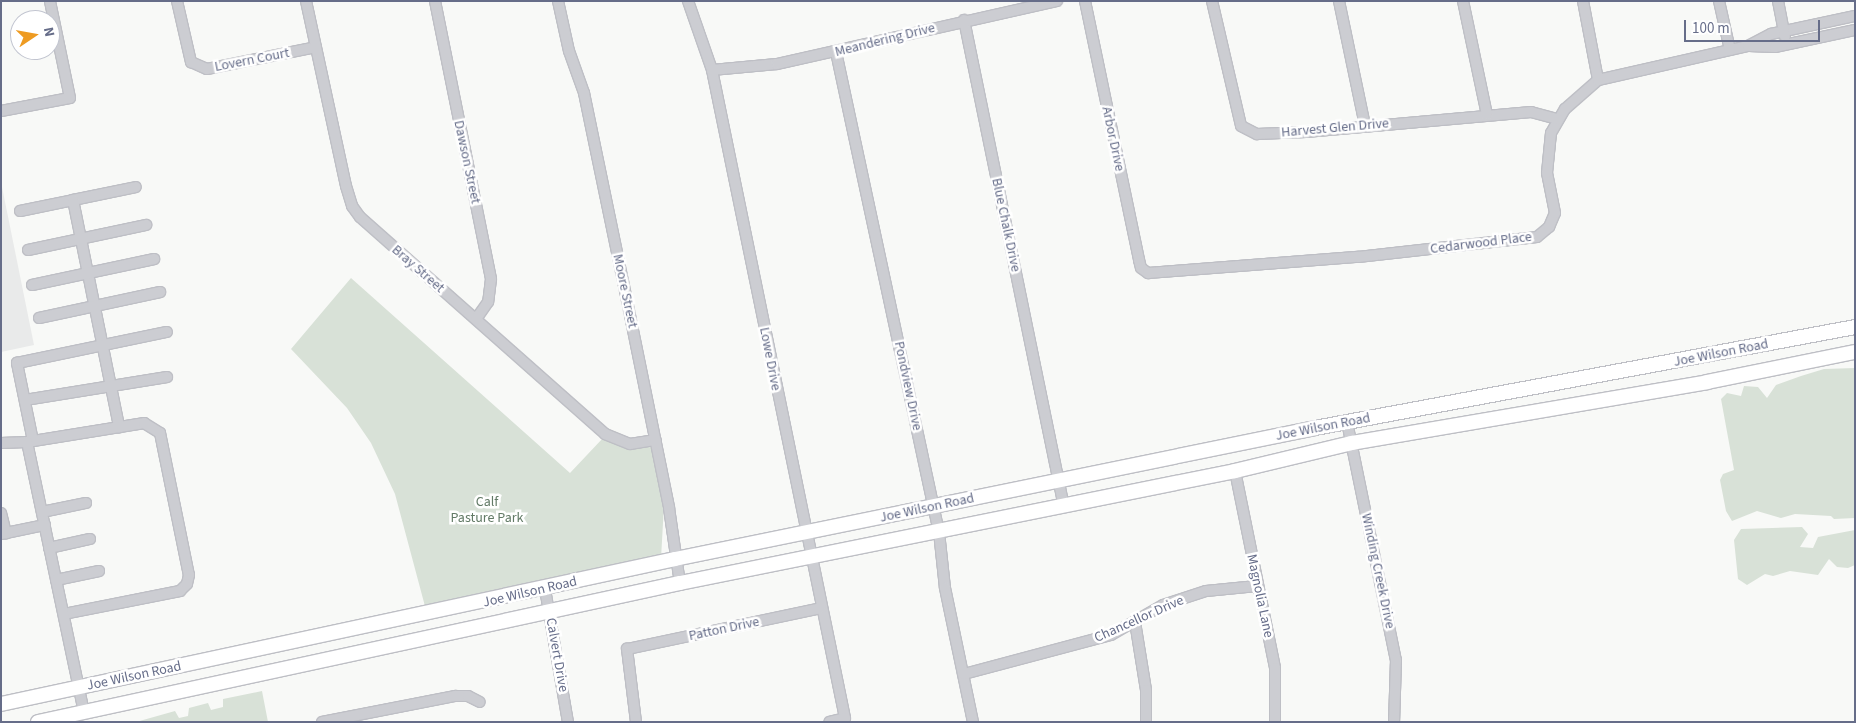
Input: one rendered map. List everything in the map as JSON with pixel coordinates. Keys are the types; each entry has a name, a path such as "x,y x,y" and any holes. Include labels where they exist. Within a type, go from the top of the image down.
{"main road":[{"name":"Joe Wilson Road","path":"1,704 545,589 675,559 934,508 1058,480 1347,422 1855,327"},
{"name":"Joe Wilson Road","path":"38,722 680,583 939,532 1063,504 1235,471 1352,443 1707,382 1855,352"}],"street":[{"path":"1,111 70,98 50,1"},
{"name":"Lovern Court","path":"177,1 191,62 207,69 316,47"},
{"name":"Bray Street","path":"306,1 352,206 419,271 605,434 630,444 656,440"},
{"name":"Dawson Street","path":"435,1 491,279 488,302 476,319"},
{"name":"Moore Street","path":"558,1 569,51 584,93 656,440 669,508 680,583"},
{"name":"Lowe Drive","path":"688,1 712,70 810,556 845,718 829,722"},
{"name":"Meandering Drive","path":"712,70 777,64 836,52 964,20 1057,1"},
{"name":"Arbor Drive","path":"1084,1 1138,260 1141,268 1148,273"},
{"name":"Harvest Glen Drive","path":"1212,1 1241,126 1257,134 1306,132 1365,125 1531,112 1558,119"},
{"path":"1339,1 1365,125"},
{"path":"1463,1 1486,115"},
{"path":"1583,1 1598,80"},
{"path":"1719,1 1730,50"},
{"path":"1778,1 1787,44"},
{"name":"Cedarwood Place","path":"1748,46 1784,31 1855,16"},
{"name":"Blue Chalk Drive","path":"964,20 1063,504"},
{"name":"Cedarwood Place","path":"1148,273 1358,257 1537,238 1549,227 1555,212 1547,152 1558,119 1578,96 1598,80 1748,46 1787,44 1855,30"},
{"name":"Pondview Drive","path":"836,52 939,532 945,588 973,722"},
{"path":"20,211 136,187"},
{"path":"73,200 119,427"},
{"path":"28,250 146,225"},
{"path":"32,285 154,259"},
{"path":"39,318 160,292"},
{"path":"84,712 42,512 25,400 17,363 166,332"},
{"path":"25,400 110,384 167,377"},
{"name":"Winding Creek Drive","path":"1347,422 1396,660 1394,722"},
{"path":"1,443 30,441 144,423 160,433 188,580 180,590 64,614"},
{"name":"Magnolia Lane","path":"1235,471 1275,668 1275,722"},
{"path":"42,512 86,503"},
{"path":"1,512 3,534 45,525"},
{"path":"49,548 90,539"},
{"path":"56,580 99,571"},
{"name":"Chancellor Drive","path":"964,674 1047,654 1111,634 1163,605 1206,591 1258,586"},
{"name":"Calvert Drive","path":"545,589 568,722"},
{"name":"Patton Drive","path":"636,722 628,650 822,608"},
{"path":"1135,622 1146,690 1146,722"},
{"path":"321,721 455,696 468,696 480,702"}],"shaded area":[{"path":"1,182 34,345 1,352"}],"green space":[{"name":"Calf Pasture Park","path":"351,278 570,473 603,438 648,446 654,450 664,505 661,559 426,610 395,494 371,443 347,408 291,349"},
{"path":"1855,368 1855,518 1834,519 1831,516 1795,514 1781,518 1757,511 1732,521 1726,511 1720,480 1723,474 1734,470 1721,399 1727,393 1741,396 1744,386 1758,387 1767,398 1776,385 1801,376 1824,369"},
{"path":"1802,527 1808,534 1800,547 1813,548 1818,537 1855,530 1855,565 1848,568 1837,567 1829,559 1818,575 1790,571 1773,576 1765,574 1747,585 1738,579 1734,540 1741,529"},
{"path":"262,691 268,722 136,722 175,711 179,718 188,716 189,708 208,703 211,710 223,707 223,699"}]}
